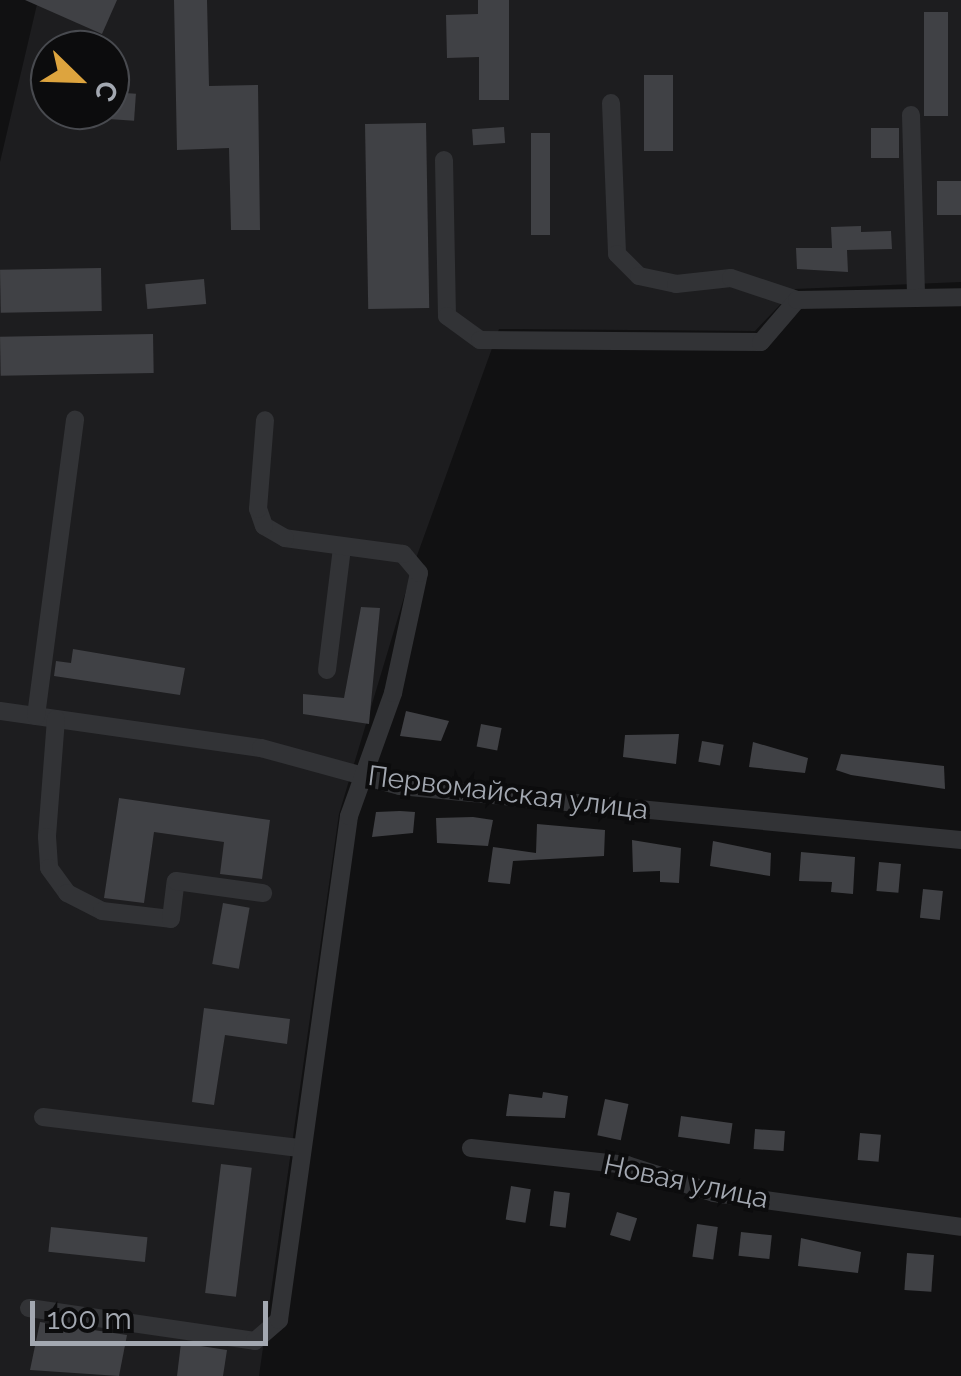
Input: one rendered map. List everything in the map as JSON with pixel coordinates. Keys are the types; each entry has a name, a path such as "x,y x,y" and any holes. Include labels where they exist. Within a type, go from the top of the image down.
{"street":[{"path":"610,102 617,254 639,276 676,284 731,278 797,300 961,297"},
{"path":"911,115 916,298"},
{"path":"444,160 447,316 480,340 761,342 797,300"},
{"path":"36,716 75,420"},
{"path":"30,1308 255,1342 279,1320 349,816 392,692 419,573 403,554 342,547 264,526 258,509 265,420"},
{"path":"327,670 342,547"},
{"name":"Первомайская улица","path":"0,711 260,748 362,778 961,840"},
{"path":"56,719 48,837 50,868 67,892 102,911 171,918 176,881 263,893"},
{"path":"43,1117 301,1148"},
{"name":"Новая улица","path":"471,1148 627,1165 714,1193 961,1228"}],"shaded area":[{"path":"38,0 961,0 961,282 795,289 755,331 499,329 414,564 339,814 259,1376 0,1376 0,162 30,34 30,130 130,130 130,30 31,30"}],"building":[{"path":"25,0 117,0 104,30 93,30"},
{"path":"174,0 207,0 209,86 258,85 260,230 231,230 229,148 177,150"},
{"path":"478,0 509,0 509,100 479,100 479,57 447,58 446,15 478,14"},
{"path":"924,12 948,12 948,116 924,116"},
{"path":"644,75 673,75 673,151 644,151"},
{"path":"130,93 136,94 134,121 130,120"},
{"path":"426,123 429,308 368,309 365,124"},
{"path":"504,127 505,143 473,145 472,129"},
{"path":"871,128 899,128 899,158 871,158"},
{"path":"531,133 550,133 550,235 531,235"},
{"path":"937,181 961,181 961,215 937,215"},
{"path":"861,226 861,232 891,231 892,249 847,250 848,272 797,269 796,248 832,248 831,227"},
{"path":"101,268 102,311 1,313 0,270"},
{"path":"204,279 206,304 147,309 145,284"},
{"path":"153,334 154,373 1,376 0,337"},
{"path":"361,607 380,608 369,724 303,714 303,694 344,698"},
{"path":"73,649 185,668 180,695 54,676 56,661 71,663"},
{"path":"406,711 449,721 441,741 400,736"},
{"path":"481,724 502,728 497,751 477,747"},
{"path":"679,734 676,764 623,757 625,735"},
{"path":"702,741 724,745 720,766 698,762"},
{"path":"753,742 808,758 805,773 749,767"},
{"path":"841,754 944,766 945,789 836,770"},
{"path":"119,798 270,820 262,879 220,874 224,842 154,832 144,903 104,898"},
{"path":"376,812 415,812 413,833 372,837"},
{"path":"436,818 493,820 488,846 437,843"},
{"path":"537,824 605,830 604,856 513,861 510,884 488,882 493,847 536,853"},
{"path":"632,840 681,848 679,883 660,882 660,871 633,872"},
{"path":"713,841 771,853 770,876 710,866"},
{"path":"801,852 855,857 853,894 831,892 832,882 799,881"},
{"path":"879,862 901,864 898,893 876,891"},
{"path":"923,889 943,891 940,920 920,918"},
{"path":"223,903 250,908 239,969 212,964"},
{"path":"204,1008 290,1019 287,1044 225,1035 214,1105 192,1102"},
{"path":"543,1092 568,1096 565,1118 506,1116 509,1094 542,1098"},
{"path":"605,1099 628,1104 621,1140 597,1135"},
{"path":"681,1116 732,1123 730,1144 678,1137"},
{"path":"755,1129 785,1131 784,1151 754,1149"},
{"path":"860,1133 881,1135 879,1162 858,1160"},
{"path":"221,1164 252,1168 236,1297 205,1293"},
{"path":"511,1186 531,1189 525,1223 506,1220"},
{"path":"554,1191 570,1193 566,1228 550,1226"},
{"path":"617,1212 637,1218 630,1241 610,1235"},
{"path":"697,1224 718,1227 713,1260 692,1257"},
{"path":"51,1227 147,1237 145,1262 48,1252"},
{"path":"741,1232 772,1235 769,1259 738,1256"},
{"path":"801,1238 861,1252 858,1273 798,1266"},
{"path":"907,1253 934,1255 931,1292 904,1290"},
{"path":"40,1322 127,1335 119,1376 30,1370"},
{"path":"181,1343 227,1350 223,1376 177,1376"}]}
